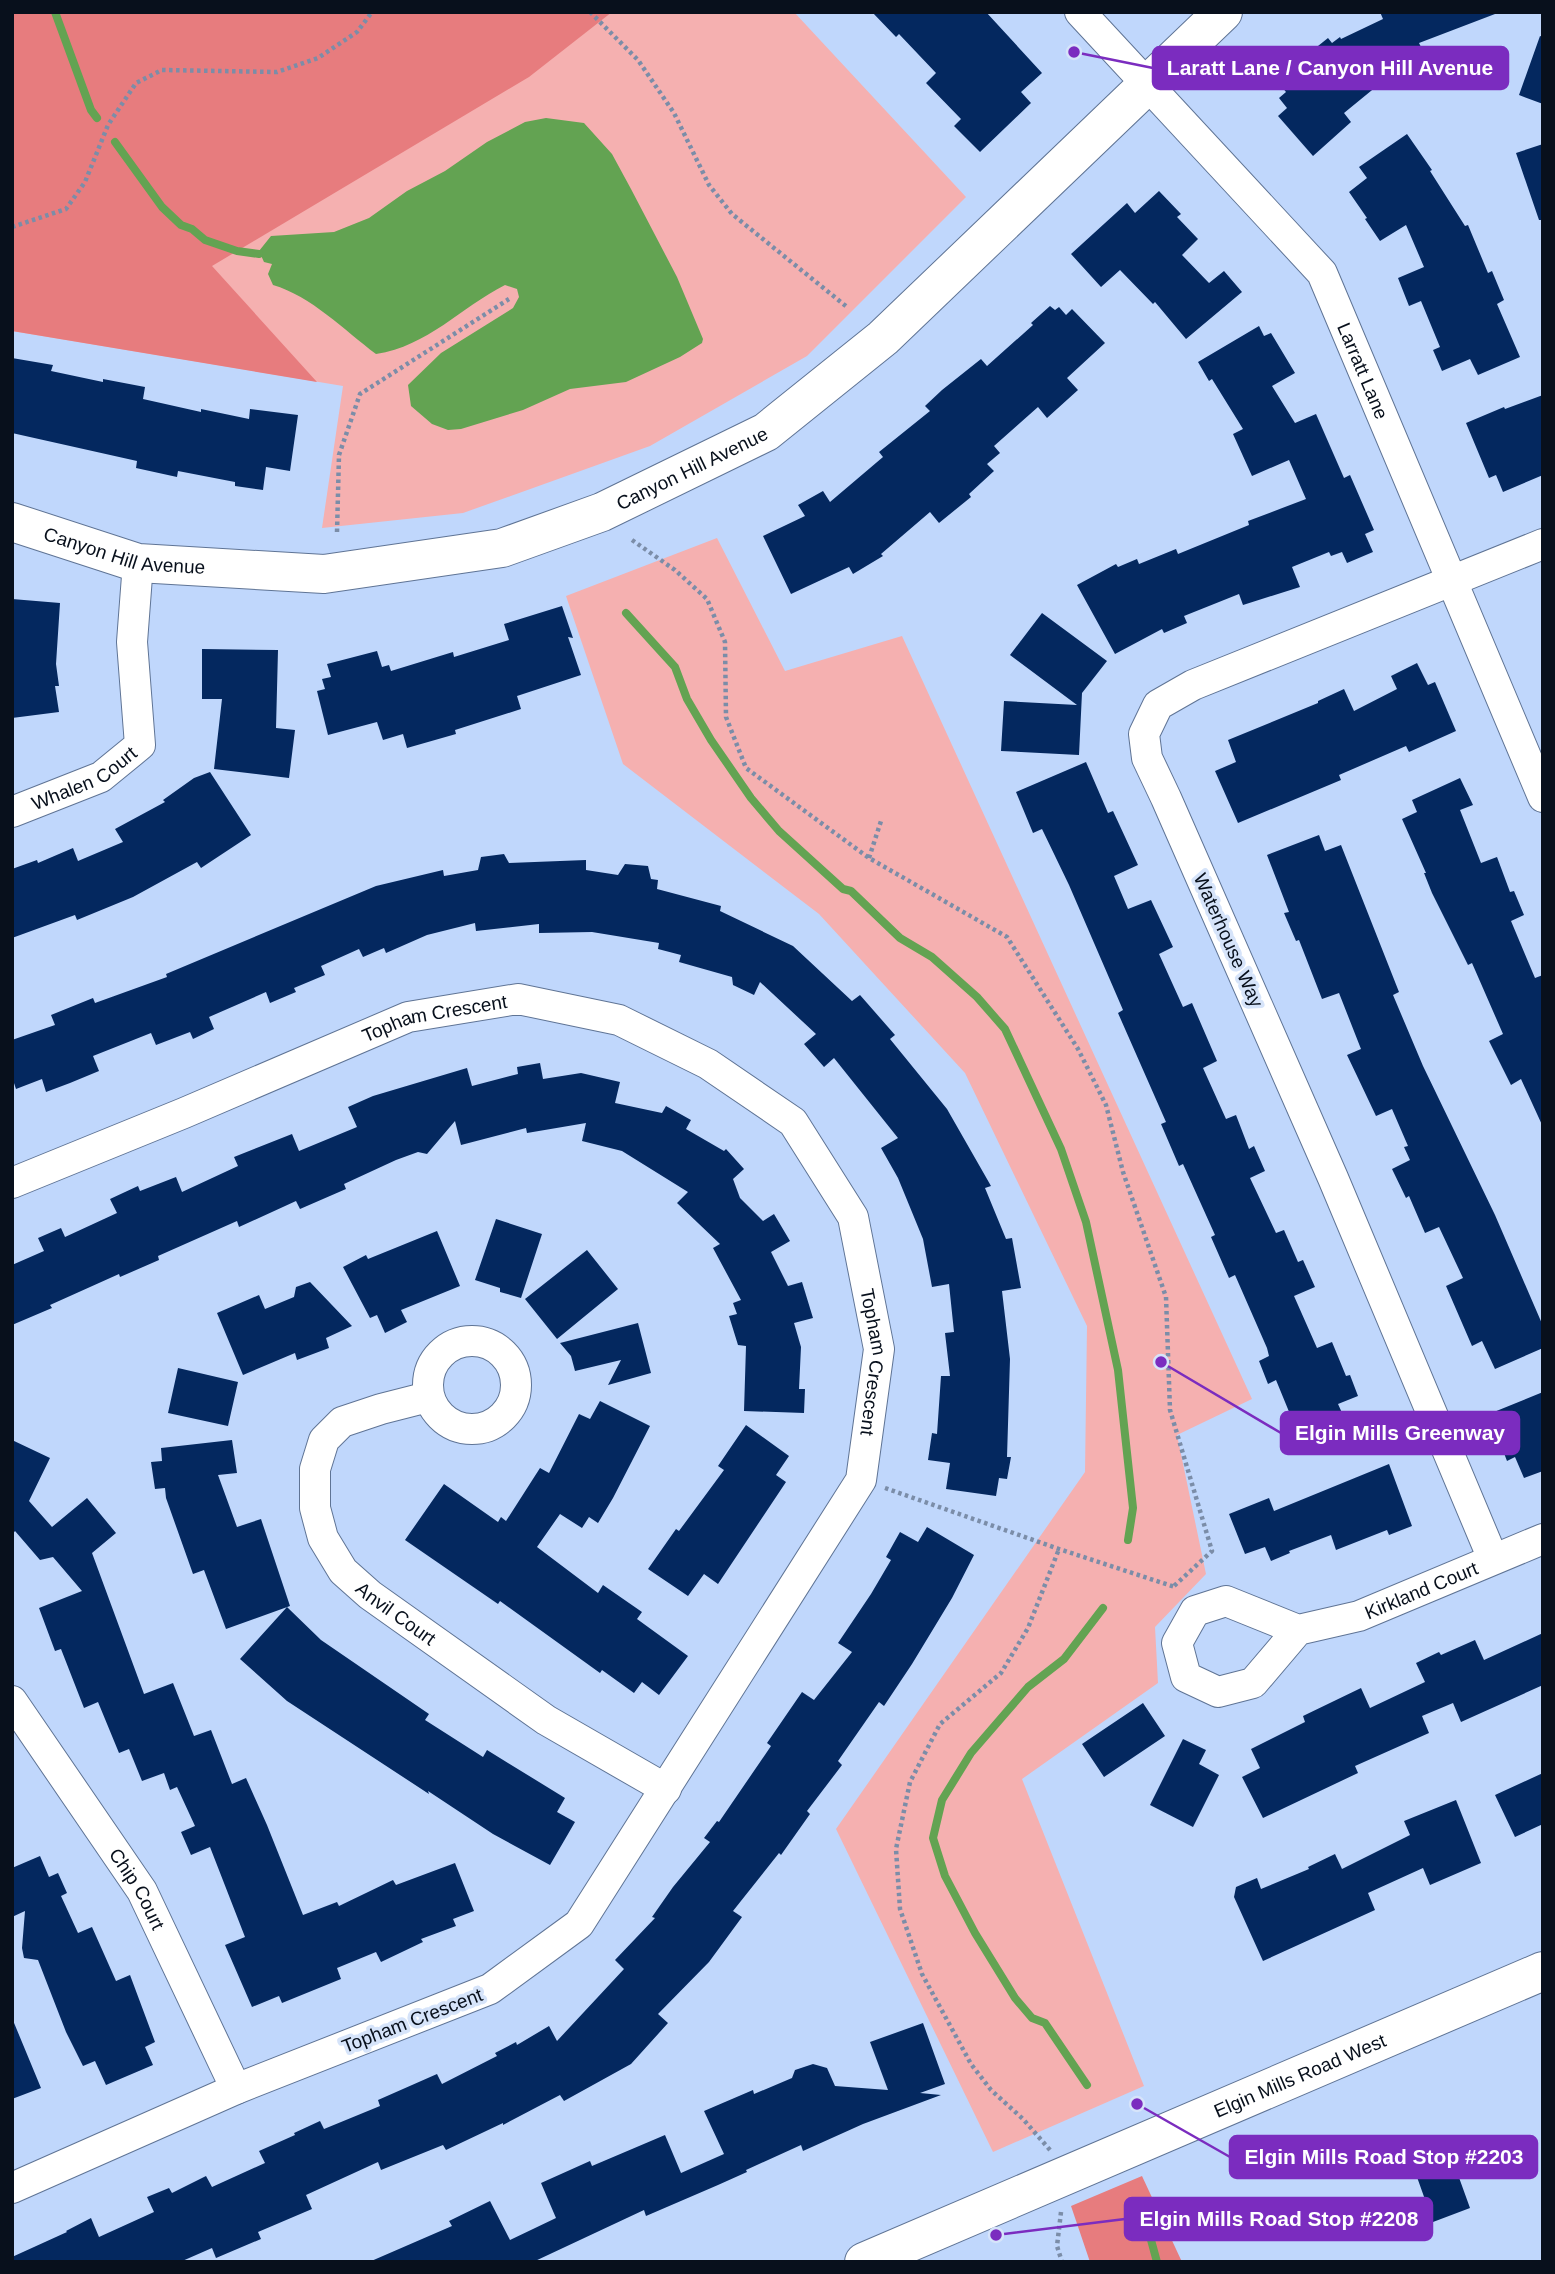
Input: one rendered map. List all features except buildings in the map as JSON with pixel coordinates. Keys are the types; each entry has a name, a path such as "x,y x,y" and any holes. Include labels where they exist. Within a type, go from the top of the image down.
{"street":[{"name":"Larratt Lane","path":"1080,12 1322,273 1543,797"},
{"name":"Canyon Hill Avenue","path":"12,522 138,563 324,574 502,548 601,512 766,432 883,338 1223,12"},
{"name":"Waterhouse Way","path":"1493,1559 1333,1178 1147,758 1144,734 1158,705 1193,685 1543,544"},
{"name":"Whalen Court","path":"12,812 101,777 140,745 132,642 138,563"},
{"name":"Topham Crescent","path":"12,1183 408,1017 518,999 619,1020 708,1064 793,1122 853,1217 879,1349 861,1479 579,1924 490,1989 236,2089 12,2188"},
{"name":"Anvil Court","path":"429,1397 342,1422 324,1440 314,1469 315,1508 323,1538 344,1571 370,1595 546,1720 666,1789"},
{"name":"Kirkland Court","path":"1298,1630 1359,1616 1543,1539"},
{"name":"Chip Court","path":"12,1701 142,1891 236,2089"},
{"name":"Elgin Mills Road West","path":"864,2262 1543,1971"}],"path":[{"path":"12,227 66,209 85,182 108,125 136,83 162,70 277,72 318,58 357,32 372,12"},
{"path":"590,12 638,60 674,113 709,186 732,214 846,307"},
{"path":"337,532 339,455 360,394 509,299"},
{"path":"632,540 675,570 707,599 725,642 726,717 746,768 869,858 1007,937 1078,1049 1106,1105 1123,1171 1166,1297 1170,1410 1212,1551 1174,1586"},
{"path":"869,858 881,821"},
{"path":"861,1479 1187,1591"},
{"path":"1058,2149 1050,2151 1023,2119 991,2090 965,2053 922,1974 900,1909 896,1849 910,1782 940,1724 1001,1673 1028,1628 1059,1549"},
{"path":"1062,2204 1057,2246 1062,2262"}],"shaded area":[{"path":"12,12 794,12 966,197 807,356 650,446 463,513 322,528 343,386 12,331"},
{"path":"12,12 612,12 529,77 212,266 317,382 12,331"},
{"path":"546,118 584,123 612,154 677,277 703,339 702,343 680,357 626,382 570,389 523,410 461,429 448,430 432,424 411,406 408,385 441,353 513,308 519,297 517,289 505,285 428,335 395,350 376,354 314,305 273,285 268,274 272,264 264,262 259,251 271,236 334,232 369,218 407,191 445,171 487,142 525,122"},
{"path":"717,538 785,671 902,636 1252,1399 1177,1435 1206,1574 1155,1627 1158,1683 1022,1779 1144,2086 993,2152 836,1829 1085,1472 1087,1326 965,1073 819,914 623,764 566,596"},
{"path":"1142,2176 1182,2262 1090,2262 1071,2206"}],"waterway":[{"path":"55,12 91,110 97,118"},
{"path":"115,142 162,207 181,225 192,229 205,240 237,251 259,254"},
{"path":"626,613 675,667 687,699 711,740 751,798 779,831 843,889 851,891 900,938 932,957 977,997 1005,1029 1061,1149 1086,1222 1118,1370 1133,1508 1128,1540"},
{"path":"1087,2085 1045,2023 1032,2018 1015,1998 975,1933 945,1876 933,1838 942,1800 971,1753 1028,1687 1064,1659 1103,1608"},
{"path":"1141,2203 1157,2262"}],"place":[{"name":"Laratt Lane / Canyon Hill Avenue","path":"1074,52"},
{"name":"Elgin Mills Greenway","path":"1161,1362"},
{"name":"Elgin Mills Road Stop #2203","path":"1137,2104"},
{"name":"Elgin Mills Road Stop #2208","path":"996,2235"}]}
